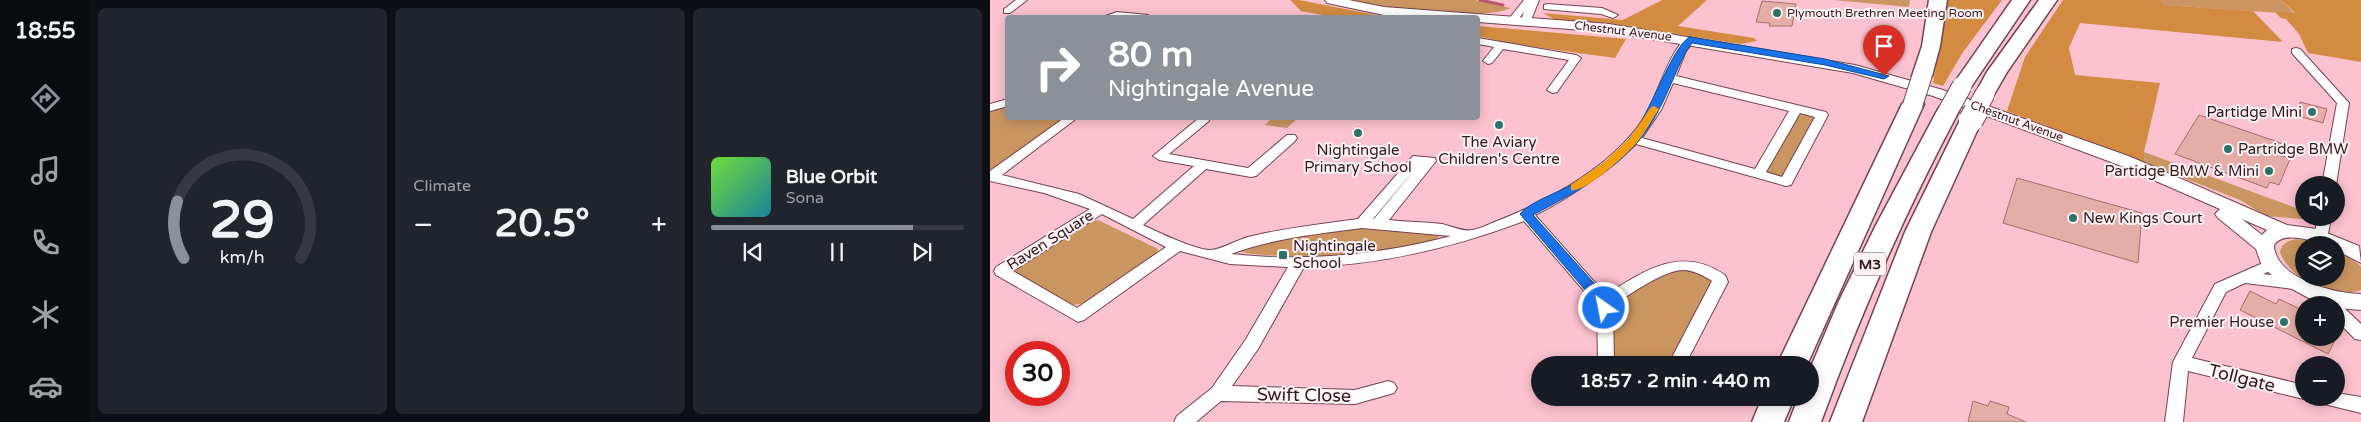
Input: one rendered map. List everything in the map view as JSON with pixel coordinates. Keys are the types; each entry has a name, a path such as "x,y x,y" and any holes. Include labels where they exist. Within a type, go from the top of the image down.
{"highway":[{"name":"M3","path":"1796,356 1913,104 1930,46 1938,0"},
{"name":"M3","path":"1846,422 1960,116 1962,86 2021,0"},
{"name":"M3","path":"1804,422 1890,220 1909,181 1960,116 1985,94 1997,72 2048,0"},
{"path":"1768,422 1775,406"}],"street":[{"path":"1007,11 1022,0"},
{"name":"Chestnut Avenue","path":"1331,0 1384,11 1431,15"},
{"path":"1520,20 1529,0"},
{"path":"1520,20 1534,0"},
{"path":"1602,10 1606,0"},
{"path":"1547,7 1602,10 1614,15"},
{"name":"Chestnut Avenue","path":"1480,18 1609,28 1690,40 1825,62 1907,83 2091,148 2285,231 2322,236"},
{"path":"991,177 1044,187 1101,208 1179,245 1212,255 1266,262 1345,261 1387,256 1470,236 1526,214 1578,186 1606,166 1634,140 1650,118 1682,50 1690,40"},
{"path":"1480,41 1576,58 1565,77 1560,80 1553,90"},
{"path":"1488,61 1500,46"},
{"path":"2296,51 2343,102 2330,176"},
{"path":"1634,140 1786,182 1822,115 1668,78"},
{"path":"990,108 1005,103"},
{"path":"1758,175 1796,109"},
{"path":"991,177 1068,120"},
{"path":"1203,121 1159,156 1203,166 1250,172 1292,138"},
{"path":"1362,223 1417,159 1430,161 1379,223"},
{"path":"1134,225 1203,166"},
{"name":"Chestnut Avenue","path":"2192,191 2243,228 2264,246"},
{"name":"Raven Square","path":"1101,208 1001,271 1078,316 1179,245"},
{"path":"1526,214 1605,304 1606,356"},
{"path":"1212,255 1247,242 1289,232 1362,223 1442,229 1470,236"},
{"path":"2322,236 2323,226"},
{"path":"2285,231 2274,234 2267,239 2264,246 2266,255 2272,264 2294,283 2316,296"},
{"name":"Chestnut Avenue","path":"2345,248 2360,255"},
{"path":"1183,422 1218,393 1264,326 1299,262"},
{"path":"2174,422 2181,362 2220,288 2246,278 2272,264"},
{"path":"1605,304 1623,291 1680,265 1709,272 1720,279 1718,289 1681,356"},
{"path":"2246,278 2294,283"},
{"path":"2345,302 2361,302"},
{"path":"2345,319 2361,334"},
{"name":"Tollgate","path":"2181,362 2295,390"},
{"name":"Swift Close","path":"1218,393 1355,397 1388,388"},
{"path":"2345,402 2361,405"}],"shaded area":[{"path":"1290,0 1299,0 1376,15 1323,15 1301,11"},
{"path":"1351,0 1475,0 1511,8 1478,14 1456,14 1409,10"},
{"path":"1662,0 1707,0 1678,26 1754,38 1757,41 1740,44 1630,27 1554,19 1543,13 1623,20"},
{"path":"1834,0 1910,0 1909,7"},
{"path":"1948,0 2002,0 1963,52 1943,86 1933,83"},
{"path":"2063,0 2161,0 2163,5 2253,11 2283,42 2080,23 2069,48 2075,75 2160,83 2144,152 2145,163 2007,111 2025,57"},
{"path":"2161,0 2281,0 2295,14 2162,5"},
{"path":"2281,0 2361,0 2361,62 2308,53 2299,34 2286,19 2281,18 2275,12 2295,13"},
{"path":"1480,26 1626,39 1615,58 1513,44 1480,36"},
{"path":"1005,107 1005,120 1063,120 990,169 990,111"},
{"path":"1801,113 1815,118 1783,177 1767,173 1766,171 1798,114"},
{"path":"1270,120 1296,120 1287,128 1265,125"},
{"path":"2144,152 2295,208 2295,218 2266,216 2240,200 2145,163"},
{"path":"1098,220 1158,249 1154,258 1089,303 1072,305 1015,272 1022,264 1088,222"},
{"path":"1364,227 1440,235 1434,239 1405,247 1333,257 1268,255 1240,251 1253,243"},
{"path":"2295,239 2295,273 2285,262 2280,252 2282,246"},
{"path":"2345,254 2361,266 2361,290 2350,293 2326,290 2316,286 2345,286"},
{"path":"1678,268 1685,268 1714,279 1676,356 1611,356 1612,310 1618,300"}],"building":[{"name":"Plymouth Brethren Meeting Room","path":"1762,1 1796,4 1792,26 1769,26 1770,23 1756,22"},
{"name":"Partidge Mini","path":"2300,102 2327,109 2323,123 2298,116"},
{"name":"Partridge BMW","path":"2199,115 2281,143 2276,154 2290,159 2279,185 2270,182 2267,188 2175,154"},
{"name":"New Kings Court","path":"2017,178 2142,213 2138,263 2003,223"},
{"name":"Premier House","path":"2250,291 2276,304 2279,299 2295,307 2295,338 2240,310"},
{"name":"Premier House","path":"2312,346 2332,346 2328,354"},
{"path":"1973,401 1988,406 1990,401 2009,407 2007,414 2026,422 1968,422"}],"waterway":[{"path":"1480,0 1503,5"}],"slow traffic":[{"path":"1575,188 1606,166 1634,140 1643,129 1654,109"}],"place":[{"name":"Plymouth Brethren Meeting Room","path":"1777,13"},
{"name":"Partidge Mini","path":"2312,112"},
{"name":"The Aviary Children's Centre","path":"1499,125"},
{"name":"Nightingale Primary School","path":"1358,133"},
{"name":"Partridge BMW","path":"2228,149"},
{"name":"Partidge BMW & Mini","path":"2269,171"},
{"name":"New Kings Court","path":"2073,218"},
{"name":"Nightingale School","path":"1283,255"},
{"name":"Premier House","path":"2284,322"}],"route":[{"path":"1604,308 1605,304 1526,214 1578,186 1606,166 1634,140 1650,118 1682,50 1690,40 1825,62 1884,76"}]}
